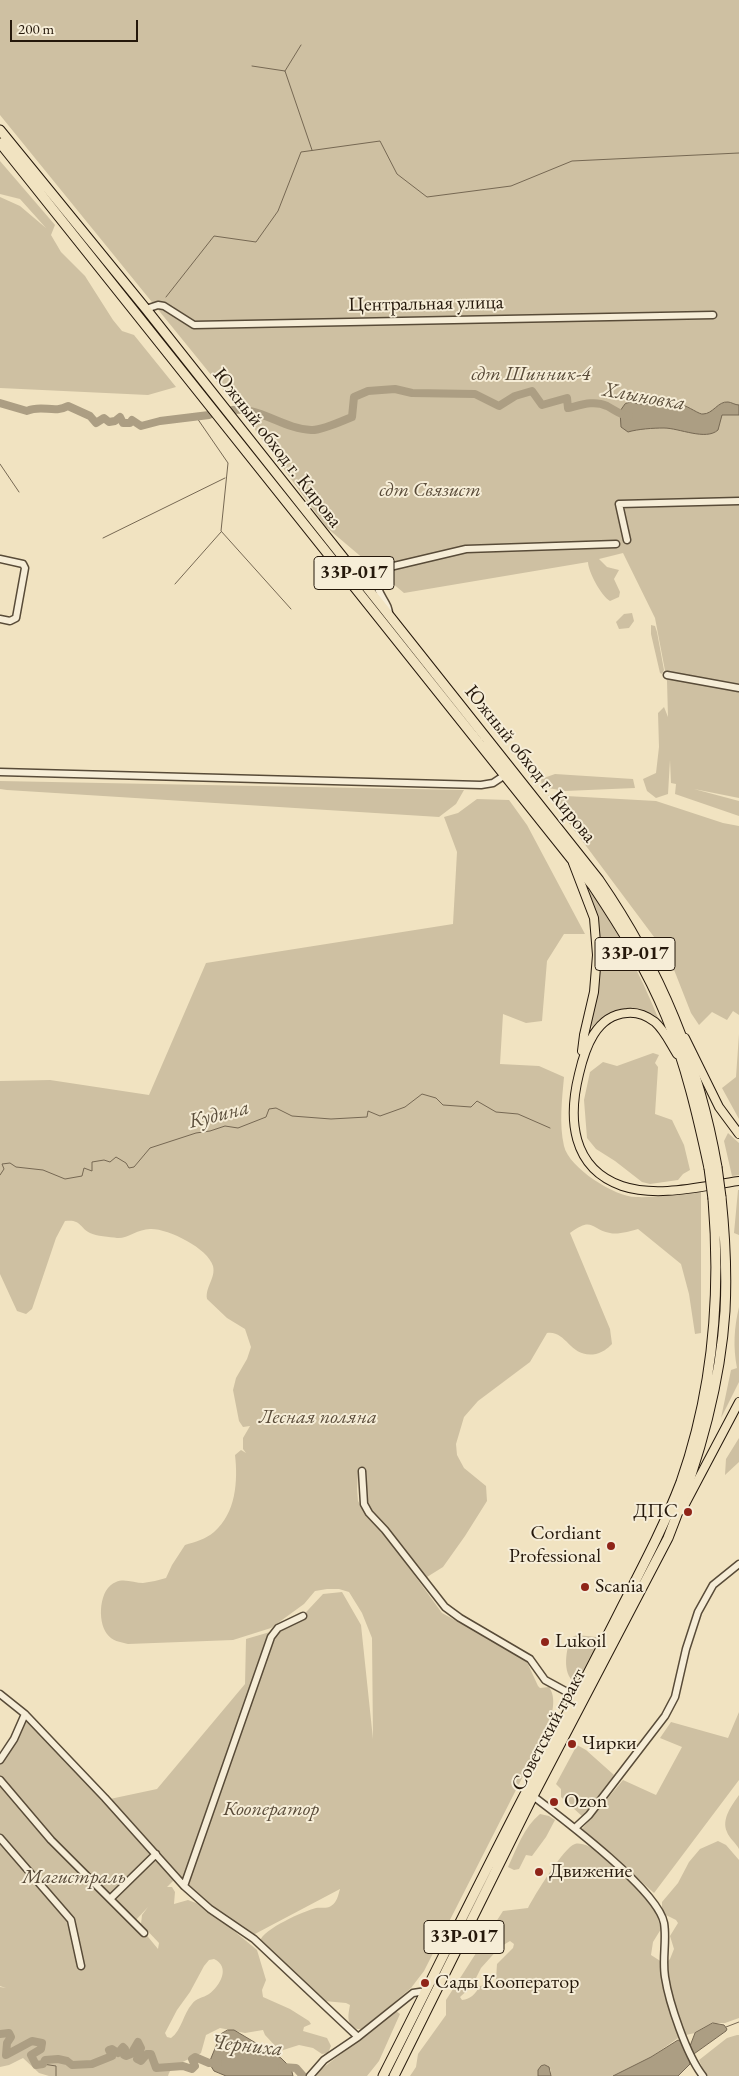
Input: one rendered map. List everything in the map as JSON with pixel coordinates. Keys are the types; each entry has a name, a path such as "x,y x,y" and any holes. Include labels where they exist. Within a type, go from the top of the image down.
{"highway":[{"name":"Южный обход г. Кирова","path":"0,130 146,309 599,880 641,947 682,1033 705,1110 725,1249 726,1291 718,1366 708,1416 692,1472 668,1538"},
{"name":"Южный обход г. Кирова","path":"0,143 571,858 610,911 638,957 666,1016 681,1059 713,1167"},
{"name":"Южный обход г. Кирова","path":"659,1533 688,1460 700,1416 708,1370 714,1326 717,1280 717,1198"},
{"name":"Советский тракт","path":"382,2076 659,1533"},
{"name":"Советский тракт","path":"394,2076 534,1796 668,1538"}],"main road":[{"path":"571,858 594,918 598,955 594,992 584,1035 582,1063 573,1106 575,1133 585,1157 602,1175 623,1186 651,1190 739,1181"},
{"path":"582,1063 590,1041 601,1024 612,1017 629,1013 640,1014 656,1023 681,1059"},
{"path":"682,1033 719,1108 739,1134"},
{"name":"Советский тракт","path":"668,1538 739,1402"}],"street":[{"name":"Центральная улица","path":"146,309 158,305 164,306 194,325 713,315"},
{"path":"627,540 619,504 739,501"},
{"path":"390,616 390,609 376,588 376,578 384,570 394,566 466,549 616,544"},
{"path":"0,559 18,561 25,568 16,618 10,621 0,619"},
{"path":"666,675 739,688"},
{"path":"0,772 481,785 493,783 505,775"},
{"path":"362,1471 364,1504 445,1607 460,1618 530,1659 545,1680 567,1692 575,1700"},
{"path":"575,1828 589,1814 665,1716 675,1697 686,1648 698,1612 713,1585 739,1564"},
{"path":"184,1886 271,1637 278,1628 303,1616"},
{"path":"0,1694 25,1714 184,1886 210,1910 254,1939 358,2037"},
{"path":"0,1760 14,1739 25,1714"},
{"path":"0,1780 51,1840 144,1933"},
{"path":"534,1796 621,1868 654,1903 664,1922 665,1976 672,2006 692,2057 703,2076"},
{"path":"0,1838 71,1920 81,1966"},
{"path":"110,1899 156,1854"},
{"path":"310,2076 324,2060 358,2037 413,1993 426,1991"}],"green space":[{"name":"сдт Шинник-4","path":"0,0 739,0 739,798 694,789 739,801 739,816 675,794 676,784 671,783 670,760 668,794 656,798 647,791 643,779 656,773 659,747 658,713 664,707 668,717 667,681 655,618 623,553 599,559 607,567 619,570 614,579 620,592 619,597 610,601 596,583 588,562 404,593 326,527 251,424 0,115"},
{"path":"0,161 55,225 51,235 61,252 85,276 113,320 122,331 134,335 176,387 148,395 0,388 0,197 20,206 46,228 20,199 0,194"},
{"path":"632,613 634,621 629,628 619,629 616,622 624,614"},
{"path":"651,625 655,626 657,632 664,670 662,674 660,673 651,634"},
{"path":"555,774 633,779 635,788 565,791 542,787 541,779"},
{"path":"0,781 464,790 456,804 439,817 7,790 0,789"},
{"path":"548,795 656,801 723,823 739,826 739,1015 733,1011 727,1020 712,1012 699,1025 691,1013 669,957"},
{"path":"477,799 509,800 527,825 585,934 564,934 547,961 542,1021 526,1023 503,1014 500,1064 539,1066 564,1077 561,1120 564,1146 568,1155 583,1172 605,1187 627,1196 636,1197 701,1191 701,1333 695,1334 689,1294 681,1264 638,1229 613,1233 603,1231 591,1225 583,1225 570,1233 610,1329 612,1344 607,1349 596,1354 587,1354 574,1349 554,1333 547,1333 530,1362 478,1401 464,1417 456,1444 457,1455 464,1468 486,1486 487,1501 443,1567 427,1577 367,1507 364,1471 358,1473 358,1501 442,1613 513,1652 527,1662 538,1686 540,1688 549,1687 553,1701 548,1727 424,1971 411,1988 363,2029 357,2029 349,2022 350,2005 324,2001 260,1941 268,1931 294,1917 316,1908 331,1906 336,1901 340,1889 253,1935 216,1912 180,1879 110,1799 157,1789 245,1684 246,1639 294,1625 323,1594 342,1592 361,1625 373,1739 372,1638 362,1613 349,1592 339,1589 315,1591 304,1604 271,1628 233,1640 128,1644 114,1640 107,1634 102,1621 101,1605 110,1585 119,1581 143,1583 166,1578 185,1545 200,1540 214,1532 227,1516 234,1496 235,1455 241,1450 246,1453 243,1449 243,1438 250,1426 243,1427 239,1421 233,1390 236,1378 247,1359 251,1347 245,1329 227,1318 207,1299 214,1270 210,1259 186,1240 157,1230 146,1229 117,1238 99,1236 86,1231 77,1222 65,1221 56,1238 32,1309 26,1314 17,1311 0,1274 0,1081 50,1080 149,1095 206,963 453,924 457,852 444,817 458,813"},
{"path":"586,886 608,918 627,951 644,984 659,1020 641,1011 624,1009 608,1014 592,1027 590,1024 598,987 601,955 598,922"},
{"path":"739,1034 739,1119 722,1088 736,1077"},
{"path":"653,1053 659,1055 655,1063 658,1067 655,1114 672,1120 684,1145 690,1170 678,1180 650,1184 642,1182 596,1149 587,1138 584,1100 590,1072 603,1062 617,1066"},
{"path":"728,1133 739,1143 739,1175 732,1176 724,1141"},
{"path":"739,1190 739,1235 734,1233"},
{"path":"739,1307 739,1382 721,1418 731,1370 737,1368 735,1338"},
{"path":"739,1438 739,1462 725,1475 726,1459"},
{"path":"577,1635 596,1637 600,1640 578,1685 569,1676 566,1664 570,1638"},
{"path":"739,1712 739,1780 654,1893 582,1829 623,1780 656,1795 682,1747 660,1738 671,1722 728,1738"},
{"name":"Магистраль","path":"27,1717 174,1880 167,1887 172,1887 175,1892 174,1904 188,1900 204,1906 257,1950 266,1980 262,1990 263,1997 290,2009 309,2021 311,2024 304,2027 303,2031 327,2038 331,2046 328,2053 322,2054 313,2048 299,2045 280,2051 265,2035 263,2030 245,2033 220,2028 206,2035 201,2053 177,2065 170,2071 168,2076 49,2076 39,2073 23,2058 0,2067 0,1987 6,1988 0,1986 0,1753","holes":["148,1907 142,1915 141,1924 159,1943 158,1949 135,1921","214,1959 222,1967 223,1971 220,1982 213,1991 194,2002 175,2035 171,2038 167,2037 165,2033 177,2010 190,1992 204,1966 209,1960"]},
{"path":"577,1745 586,1750 614,1775 583,1817 561,1797 561,1789 556,1784"},
{"path":"739,1795 739,1849 728,1834 725,1822 728,1812"},
{"path":"540,1814 555,1820 546,1837 532,1856 526,1855 519,1869 514,1870 508,1867 525,1831"},
{"path":"718,1841 726,1845 739,1860 739,2018 725,2023 713,2023 695,2033 681,2036 651,2057 613,2076 551,2076 551,2070 547,2066 538,2073 538,2076 410,2076 416,2067 418,2054 446,2015 446,2000 503,1911 528,1908 536,1893 570,1847 575,1844 583,1844 593,1848 614,1864 647,1898 656,1913 661,1929 653,1942 651,1955 665,1964 670,1959 674,1949 670,1936 678,1923 662,1913 662,1902 678,1883 689,1862 700,1849","holes":["510,1941 514,1944 513,1948 497,1964 494,1984 480,1986 472,1996 462,2000 460,1997 472,1986 481,1968 500,1947"]},
{"path":"396,2011 400,2014 379,2061 367,2076 316,2076 319,2071"},
{"path":"739,2035 739,2076 706,2076 699,2060 727,2038"}],"water":[{"path":"631,402 637,404 682,405 703,414 710,412 721,403 729,402 739,405 739,415 722,415 718,430 707,434 664,428 628,432 621,427 620,411 625,404"},
{"path":"713,2023 724,2025 727,2029 726,2031 691,2056 690,2064 678,2076 613,2076 651,2057 678,2040 690,2046 695,2033"},
{"path":"228,2030 234,2030 281,2058 291,2068 293,2076 226,2076 214,2071 209,2063 221,2034"},
{"path":"541,2066 549,2067 551,2076 538,2076 538,2070"}],"waterway":[{"path":"285,71 301,45"},
{"path":"252,66 285,71 312,150"},
{"path":"166,297 214,236 256,242 278,211 301,152 380,141 397,174 427,197 511,186 572,161 739,153"},
{"name":"Хлыновка","path":"228,411 249,411 300,429 315,430 352,417 354,397 368,391 395,389 412,393 475,394 499,406 515,396 532,391 542,405 567,398 568,408 597,403 629,416"},
{"name":"Хлыновка","path":"0,403 27,411 38,408 58,409 68,406 90,416 96,423 104,418 109,422 115,421 120,417 123,423 130,423 132,420 141,426 160,421 209,415"},
{"path":"197,418 228,463 221,531 291,609"},
{"path":"0,464 19,492"},
{"path":"103,538 225,478"},
{"path":"175,584 221,532"},
{"name":"Кудина","path":"0,1175 4,1169 2,1164 10,1163 16,1167 43,1170 65,1179 82,1176 84,1168 92,1171 92,1162 104,1160 110,1162 116,1157 126,1163 129,1168 134,1167 150,1148 225,1126 238,1128 266,1117 269,1109 276,1108 292,1116 331,1119 367,1117 368,1111 380,1116 405,1107 422,1094 436,1098 443,1105 471,1107 477,1101 496,1112 518,1114 550,1128"},
{"path":"726,2027 739,2022"},
{"name":"Черниха","path":"0,2034 9,2033 11,2037 7,2043 6,2055 32,2041 42,2043 41,2049 31,2055 36,2065 43,2064 45,2060 58,2059 67,2061 72,2065 92,2064 112,2056 109,2050 112,2049 118,2053 123,2047 125,2049 124,2055 131,2054 138,2042 141,2048 137,2059 141,2061 147,2054 151,2054 156,2068 183,2066 192,2069 195,2066 192,2059 195,2057 209,2063 218,2063"},
{"path":"43,2064 56,2066 56,2076"},
{"name":"Черниха","path":"282,2067 296,2068 303,2076"}],"place":[{"name":"ДПС","path":"688,1512"},
{"name":"Cordiant Professional","path":"611,1546"},
{"name":"Scania","path":"585,1587"},
{"name":"Lukoil","path":"545,1642"},
{"name":"Чирки","path":"572,1744"},
{"name":"Ozon","path":"554,1802"},
{"name":"Движение","path":"539,1872"},
{"name":"Сады Кооператор","path":"425,1983"}],"park label":[{"name":"сдт Связист","path":"430,491"},
{"name":"Лесная поляна","path":"318,1418"},
{"name":"Кооператор","path":"271,1810"}]}
